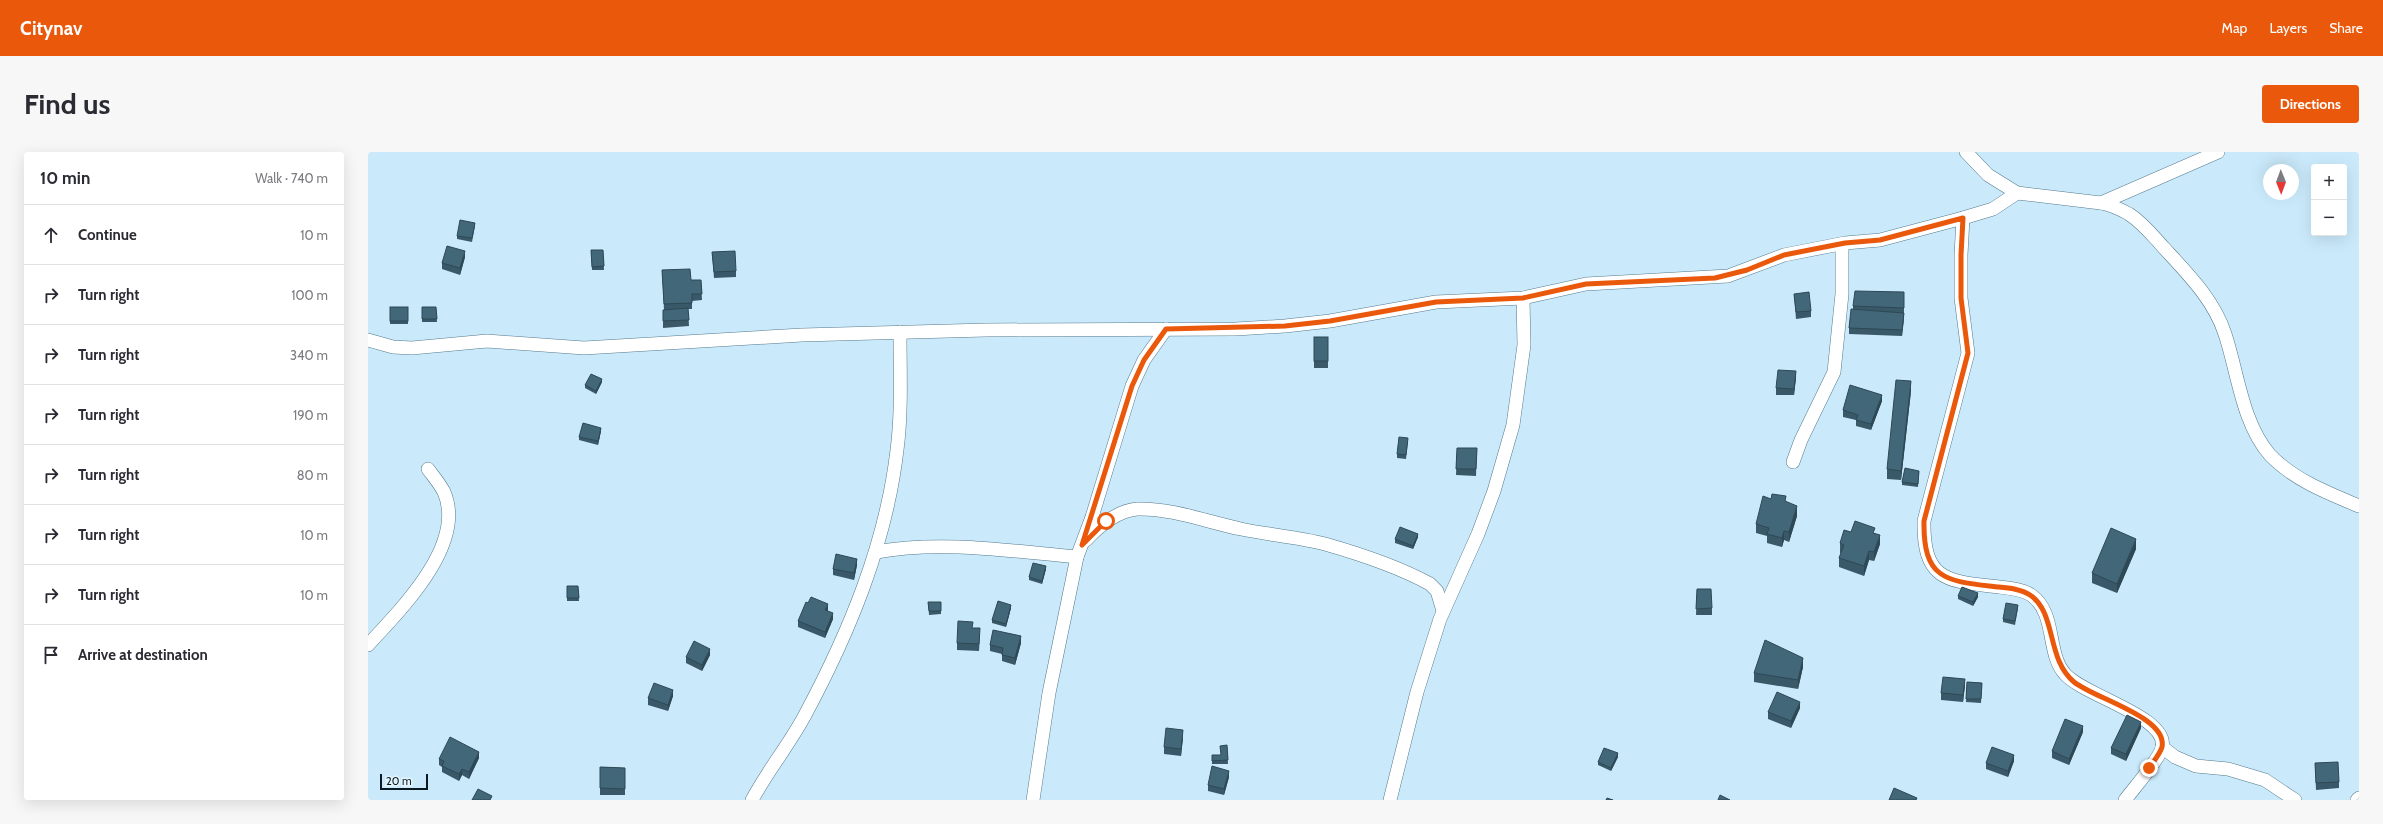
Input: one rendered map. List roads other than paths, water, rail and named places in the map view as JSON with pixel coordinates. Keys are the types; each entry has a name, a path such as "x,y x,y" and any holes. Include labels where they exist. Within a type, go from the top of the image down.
{"street":[{"path":"1966,152 2001,189 2002,196 1993,208"},
{"path":"2102,203 2218,152"},
{"path":"1988,175 2017,193 2102,203 2114,206 2143,225 2205,296 2225,333 2251,423 2270,455 2300,479 2359,506"},
{"path":"368,340 387,346 412,348 488,341 591,348 802,335 986,330 1166,329 1285,326 1330,321 1436,302 1523,298 1586,284 1721,277 1784,255 1842,244 1880,240 1963,218 1993,208 2017,193"},
{"path":"1963,218 1961,298 1968,353 1924,521 1924,540 1927,558 1938,573 1952,580 2006,588 2031,595 2045,613 2057,658 2065,674 2079,686 2129,710 2157,728 2161,736 2162,747 2125,800"},
{"path":"1793,462 1834,372 1842,294 1842,244"},
{"path":"1390,800 1417,692 1443,611 1489,505 1513,425 1524,345 1523,298"},
{"path":"1032,800 1049,693 1079,551 1132,386 1144,360 1166,329"},
{"path":"752,800 790,741 814,696 856,607 876,552 887,511 898,449 900,332"},
{"path":"368,645 402,609 427,575 441,547 448,521 446,504 444,493 428,470"},
{"path":"876,552 902,548 1079,551 1106,521 1117,515 1135,509 1169,512 1240,529 1325,544 1372,560 1430,584 1437,591 1443,611"},
{"path":"2162,747 2175,757 2196,766 2228,768 2265,780 2295,800"}]}
